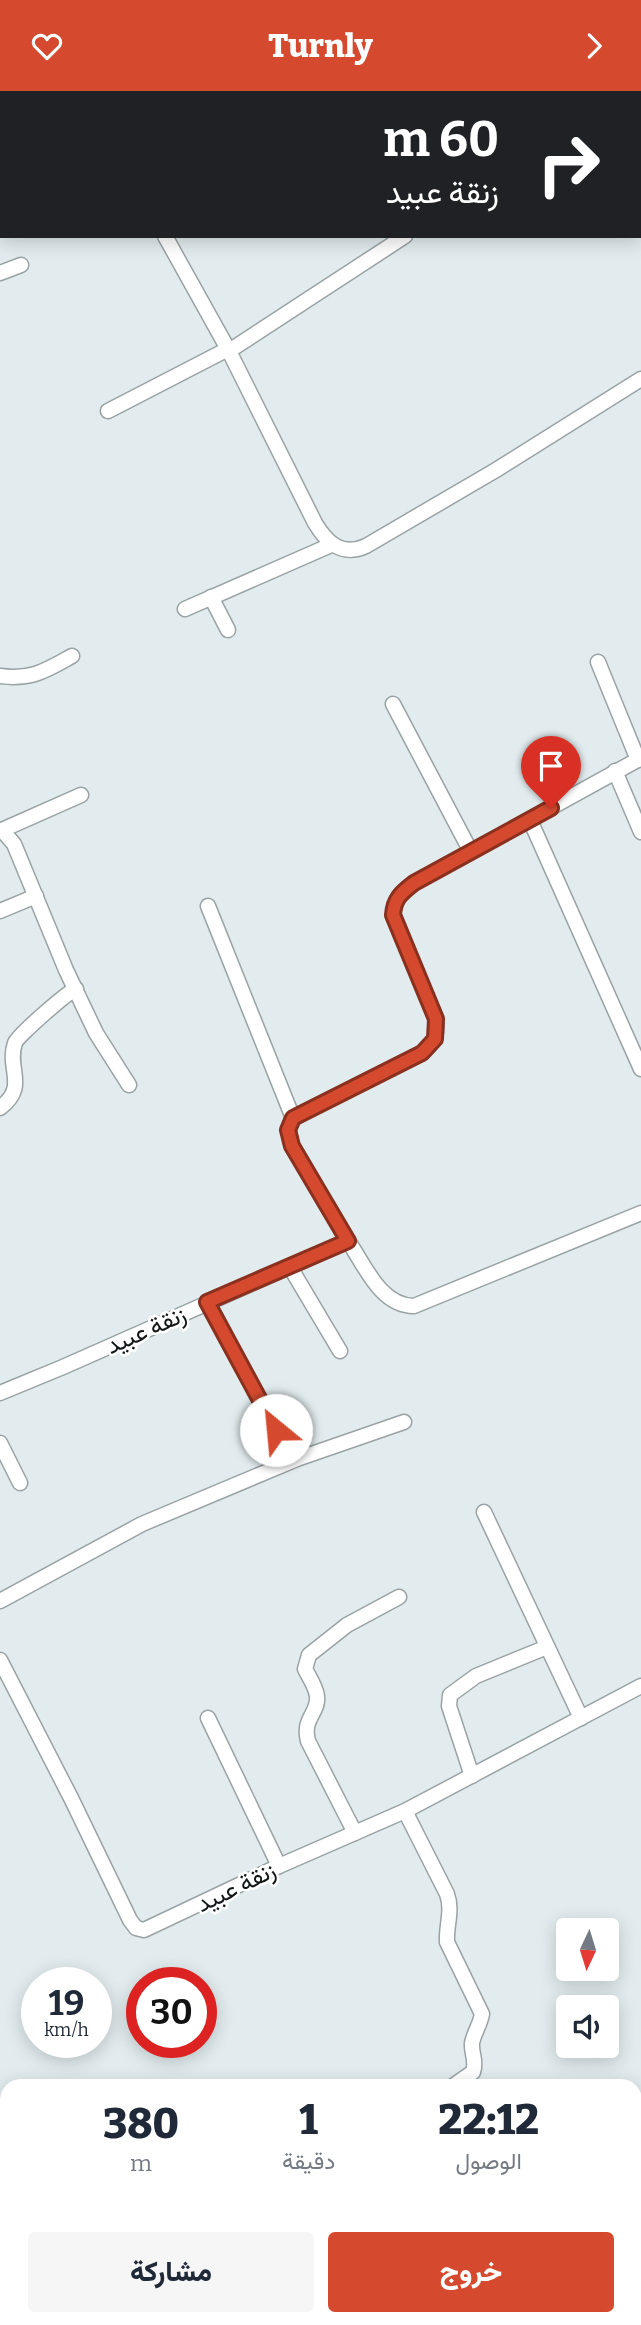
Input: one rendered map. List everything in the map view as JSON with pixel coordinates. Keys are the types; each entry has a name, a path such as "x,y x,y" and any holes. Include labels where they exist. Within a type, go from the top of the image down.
{"street":[{"path":"166,238 228,350 315,523 331,545 348,551 366,546 496,470 641,379"},
{"path":"108,411 228,350 402,238"},
{"path":"0,273 21,265"},
{"path":"185,609 331,545"},
{"path":"211,597 228,630"},
{"path":"0,676 22,679 37,675 72,656"},
{"path":"598,662 639,759 414,883 399,895 394,904 396,926 436,1019 437,1031 431,1046 293,1118 288,1130 292,1146 348,1241 388,1299 402,1306 414,1306 641,1213"},
{"path":"393,704 471,852"},
{"path":"615,771 641,832"},
{"path":"81,795 1,831 14,844 66,970 96,1033 129,1085"},
{"path":"530,820 641,1069"},
{"path":"0,911 36,896"},
{"path":"208,906 293,1118"},
{"path":"0,1108 13,1096 16,1086 14,1053 19,1035 61,1001 68,992 76,989"},
{"name":"زنقة عبيد","path":"0,1393 348,1241"},
{"path":"290,1266 340,1351"},
{"path":"207,1302 276,1430"},
{"path":"0,1601 142,1524 297,1459 404,1422"},
{"path":"0,1443 20,1483"},
{"path":"484,1513 581,1718"},
{"path":"355,1833 308,1741 307,1725 316,1706 317,1696 305,1669 309,1655 347,1625 399,1597"},
{"path":"472,1776 449,1706 450,1695 477,1676 547,1647"},
{"name":"زنقة عبيد","path":"0,1660 136,1928 151,1928 279,1866 405,1811 641,1686"},
{"path":"208,1718 279,1866"},
{"path":"405,1811 447,1894 450,1903 447,1942 482,2014 481,2024 472,2042 476,2056 473,2072 463,2079"}],"route":[{"path":"276,1430 207,1302 348,1241 292,1146 288,1130 293,1118 422,1053 435,1039 436,1019 393,915 394,904 399,895 414,883 551,808"}]}
